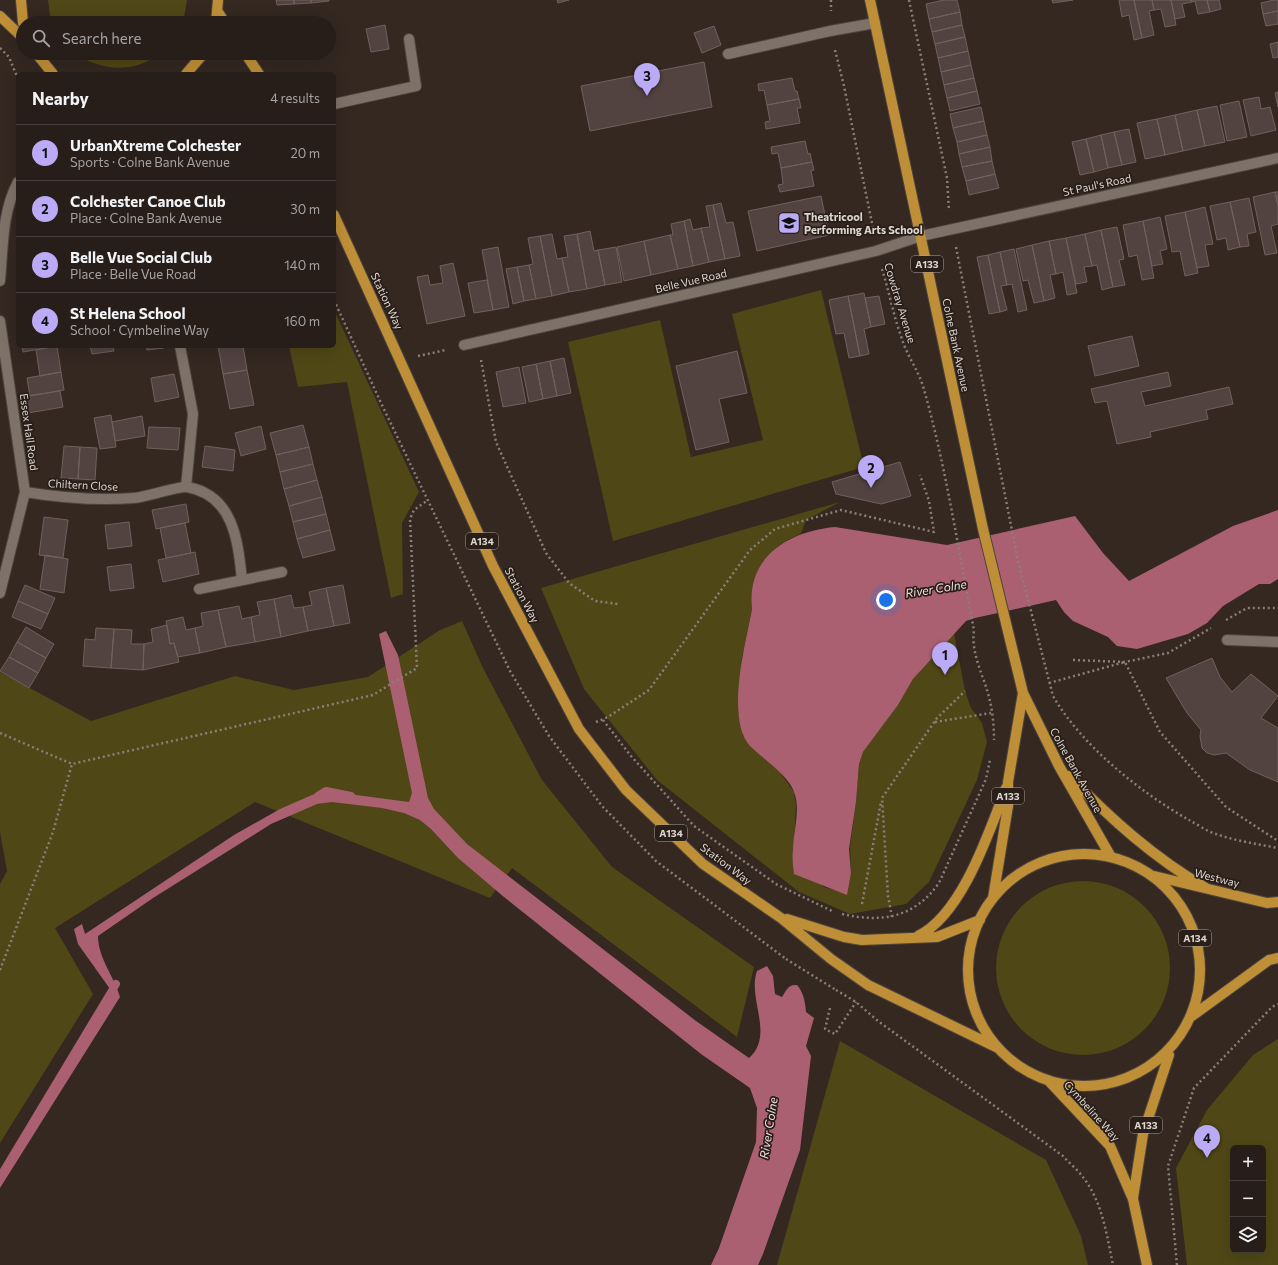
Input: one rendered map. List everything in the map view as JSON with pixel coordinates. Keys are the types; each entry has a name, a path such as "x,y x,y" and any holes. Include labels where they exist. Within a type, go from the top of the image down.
{"main road":[{"path":"21,0 22,16"},
{"path":"217,16 218,0"},
{"name":"Colne Bank Avenue","path":"870,0 983,529 1023,693 1059,766 1111,857"},
{"path":"218,12 221,16"},
{"path":"0,16 16,31"},
{"path":"41,60 49,72"},
{"path":"190,72 199,60"},
{"path":"250,60 258,72"},
{"name":"Station Way","path":"336,219 493,566 579,729 626,790 702,864 781,918 831,959 868,984 998,1048"},
{"name":"Colne Bank Avenue","path":"993,898 1008,806 1008,782 1023,693"},
{"path":"1059,766 1103,811 1140,843 1178,872 1206,888"},
{"path":"913,939 930,930 958,898 1008,782"},
{"name":"A134","path":"1086,854 1111,857 1128,863 1150,875 1167,890 1184,912 1194,934 1199,958 1199,981 1192,1016 1181,1039 1169,1055 1131,1076 1109,1083 1071,1086 1048,1080 1018,1065 998,1048 987,1033 971,996 969,980 972,940 980,920 993,898 1014,878 1045,861 1069,855 1086,854"},
{"name":"Westway","path":"1150,875 1267,903 1278,902"},
{"name":"Station Way","path":"781,918 844,937 862,940 937,937 980,920"},
{"name":"A134","path":"1192,1016 1270,960 1278,958"},
{"name":"A133","path":"1146,1261 1133,1199 1143,1134 1169,1055"},
{"name":"Cymbeline Way","path":"1048,1080 1110,1146 1133,1199"}],"street":[{"path":"728,54 830,31 875,23"},
{"path":"336,104 416,86 409,39"},
{"name":"St Paul's Road","path":"921,236 1278,158"},
{"path":"0,281 5,226 10,201 16,187"},
{"name":"Belle Vue Road","path":"464,345 876,251 921,236"},
{"name":"Essex Hall Road","path":"0,321 25,492 0,593"},
{"path":"180,348 193,414 186,487 212,496 230,516 239,550 242,580"},
{"name":"Chiltern Close","path":"25,492 67,498 106,500 141,498 186,487"},
{"path":"198,589 282,572"},
{"path":"1227,640 1278,642"}],"path":[{"name":"Cowdray Avenue","path":"830,0 830,31 844,86 876,251 900,336 906,351 916,366 940,452 974,630 973,638 979,672 987,691 994,742"},
{"path":"909,0 947,178 948,204 1010,521 1031,614 1053,696 1061,710 1077,730 1113,766 1159,803 1214,834 1278,848"},
{"path":"0,48 9,57 16,74"},
{"path":"336,304 381,403 434,510"},
{"path":"478,342 496,442 546,553 569,583 595,601 618,604"},
{"path":"401,360 464,345"},
{"path":"579,729 603,720 649,690 750,550 775,529 842,510 934,532 929,501 920,475"},
{"path":"0,733 72,764 373,695 417,668 410,519 414,510 428,500"},
{"path":"1221,623 1247,608 1278,608"},
{"path":"1049,683 1125,662 1168,653 1214,626"},
{"path":"1073,660 1125,662"},
{"path":"1125,662 1160,732 1226,807 1278,841"},
{"path":"862,904 882,798 934,722 965,691"},
{"path":"934,722 991,713"},
{"path":"603,720 631,756 694,826 776,884 837,913 862,919 892,917 910,911 930,895 938,883 986,779 991,756"},
{"path":"0,970 53,832 72,764"},
{"path":"882,798 888,896 892,917"},
{"path":"786,959 856,1002 878,1021 972,1088 1073,1166 1083,1177 1094,1198 1106,1230 1113,1265"},
{"path":"830,1008 825,1028 835,1034 856,1002"},
{"path":"1177,1265 1168,1166 1194,1088 1272,1007 1278,1004"}],"shaded area":[{"path":"48,0 187,0 184,16 50,15"},
{"path":"86,60 151,60 129,67 118,68 95,64"},
{"path":"821,290 864,467 613,541 568,342 660,320 691,457 763,440 732,314"},
{"path":"336,314 419,492 402,523 403,594 391,598 347,382 298,387 289,348 336,348"},
{"path":"840,502 806,520 800,534 777,547 763,562 758,570 753,588 752,609 742,658 738,713 794,792 796,806 793,860 824,887 835,890 851,873 850,847 859,764 863,752 898,705 913,679 954,633 965,691 971,708 982,723 987,742 977,780 929,882 906,904 850,914 799,892 657,780 584,689 541,588"},
{"path":"462,621 483,668 542,780 612,867 754,967 737,1037 512,868 490,898 255,802 55,928 93,994 0,1143 0,884 7,871 0,832 0,672 91,721 235,676 294,690 368,677 440,630"},
{"path":"1083,881 1100,883 1124,891 1138,901 1150,913 1160,927 1166,943 1170,968 1168,985 1160,1009 1150,1023 1138,1035 1124,1045 1108,1051 1083,1055 1066,1053 1042,1045 1028,1035 1016,1023 1006,1009 1000,993 996,968 998,951 1006,927 1016,913 1028,901 1042,891 1058,885"},
{"path":"1278,1039 1278,1265 1187,1265 1176,1168 1207,1110 1253,1055"},
{"path":"840,1041 1046,1160 1081,1236 1088,1265 777,1265"}],"water":[{"name":"River Colne","path":"1278,510 1278,579 1270,584 1259,584 1223,606 1207,623 1188,634 1137,649 1117,646 1108,637 1073,621 1064,612 1056,600 966,621 913,679 898,705 863,752 859,764 856,802 849,849 851,873 847,895 794,874 793,843 797,806 794,792 787,780 750,746 743,733 739,717 739,679 752,609 752,591 756,575 763,561 774,550 787,541 802,534 835,527 947,545 1075,516 1103,553 1129,581 1233,526"},
{"name":"River Colne","path":"386,631 398,655 428,798 434,809 467,844 696,1021 749,1058 756,1049 760,1039 759,1016 755,993 757,971 767,966 773,976 775,994 782,997 788,988 797,985 803,994 806,1012 814,1018 806,1046 811,1056 800,1150 758,1265 711,1265 719,1248 756,1142 757,1108 750,1088 701,1054 504,897 458,858 431,829 420,820 404,813 382,808 332,802 317,804 271,824 153,898 98,936 103,959 120,997 0,1188 0,1179 110,1000 110,989 78,944 74,929 82,924 85,934 234,835 280,809 312,795 326,791 409,802 412,793 379,634"}],"building":[{"path":"276,0 294,0 294,4 277,5"},
{"path":"294,0 311,0 311,3 294,4"},
{"path":"311,0 329,0 329,1 311,3"},
{"path":"557,0 569,0 558,3"},
{"path":"944,0 957,0 960,12 929,19 926,4"},
{"path":"1052,0 1073,0 1053,3"},
{"path":"1119,0 1134,0 1142,38 1134,40 1129,15 1122,17"},
{"path":"1134,0 1152,0 1154,10 1149,11 1154,35 1142,38"},
{"path":"1152,0 1171,0 1176,25 1165,27 1161,9 1154,10"},
{"path":"1171,0 1191,0 1192,2 1182,4 1185,17 1175,19"},
{"path":"1191,0 1207,0 1210,12 1198,14 1195,1 1192,2"},
{"path":"1207,0 1219,0 1221,9 1210,12"},
{"path":"1278,0 1278,11 1263,14 1261,3"},
{"path":"1278,11 1278,24 1266,26 1263,14"},
{"path":"960,12 962,25 932,32 929,19"},
{"path":"385,25 389,49 371,52 366,29"},
{"path":"962,25 965,37 935,44 932,32"},
{"path":"714,26 721,45 702,53 694,33"},
{"path":"965,37 968,51 938,58 935,44"},
{"path":"1278,42 1278,57 1273,58 1270,44"},
{"path":"968,51 971,65 941,72 938,58"},
{"path":"704,62 712,107 590,131 581,86"},
{"path":"971,65 974,78 944,85 941,72"},
{"path":"792,78 795,91 797,91 799,99 767,105 764,90 759,91 758,84"},
{"path":"974,78 977,91 947,98 944,85"},
{"path":"977,91 980,104 950,111 947,98"},
{"path":"1278,92 1278,107 1275,93"},
{"path":"1259,97 1261,109 1270,107 1276,130 1251,136 1243,100"},
{"path":"799,99 801,108 797,108 800,123 766,129 765,122 770,121 767,105"},
{"path":"1239,101 1247,137 1227,141 1220,105"},
{"path":"1217,106 1225,142 1205,146 1197,110"},
{"path":"981,107 984,121 953,128 950,114"},
{"path":"1197,110 1205,146 1183,151 1175,115"},
{"path":"1175,115 1183,151 1165,155 1157,119"},
{"path":"1157,119 1165,155 1145,159 1137,123"},
{"path":"984,121 987,135 957,142 953,128"},
{"path":"1129,129 1136,162 1122,165 1114,132"},
{"path":"1114,132 1122,165 1108,168 1101,135"},
{"path":"987,135 990,147 959,154 957,142"},
{"path":"1101,135 1108,168 1094,172 1086,139"},
{"path":"1086,139 1094,172 1080,175 1072,142"},
{"path":"805,141 808,154 810,153 812,162 781,168 778,153 772,154 771,147"},
{"path":"990,147 992,161 962,167 959,154"},
{"path":"992,161 995,174 966,181 962,167"},
{"path":"812,162 814,170 811,171 814,186 780,192 778,185 783,184 781,168"},
{"path":"995,174 999,188 969,195 966,181"},
{"path":"1275,192 1278,192 1278,206"},
{"path":"1275,192 1278,206 1278,224 1271,226 1277,253 1265,255 1253,197"},
{"name":"Theatricool Performing Arts School","path":"821,196 829,235 757,251 748,211"},
{"path":"1249,198 1256,232 1247,234 1249,246 1240,247 1230,202"},
{"path":"1230,202 1240,247 1228,250 1226,238 1217,240 1210,206"},
{"path":"721,203 726,223 733,222 740,256 725,259 713,205"},
{"path":"713,205 725,259 709,262 701,228 710,227 706,206"},
{"path":"1205,207 1213,244 1205,245 1209,266 1197,268 1185,212"},
{"path":"1185,212 1198,273 1185,276 1180,251 1172,252 1165,216"},
{"path":"1160,217 1167,249 1160,251 1163,264 1152,266 1143,221"},
{"path":"690,219 693,230 701,228 709,262 693,266 684,221"},
{"path":"684,221 693,266 678,269 670,235 673,235 671,224"},
{"path":"1143,221 1154,278 1142,280 1137,255 1129,257 1123,225"},
{"path":"1117,227 1124,259 1119,260 1125,285 1113,287 1101,230"},
{"path":"1101,230 1113,287 1102,290 1097,265 1092,266 1085,234"},
{"path":"590,231 594,251 598,250 605,285 587,289 577,234"},
{"path":"552,234 557,259 562,258 569,292 552,296 540,236"},
{"path":"577,234 587,289 569,292 562,258 568,257 564,236"},
{"path":"1085,234 1092,266 1084,267 1087,282 1076,284 1066,238"},
{"path":"670,235 678,269 651,275 644,241"},
{"path":"540,236 552,296 536,299 529,265 533,264 528,238"},
{"path":"1066,238 1077,293 1067,295 1063,272 1056,274 1049,241"},
{"path":"644,241 651,275 624,281 617,247"},
{"path":"1049,241 1056,274 1050,275 1055,298 1044,301 1032,245"},
{"path":"1032,245 1044,301 1034,303 1028,280 1023,281 1016,249"},
{"path":"498,247 509,307 493,310 482,250"},
{"path":"616,247 622,282 605,285 598,250"},
{"path":"1014,249 1027,310 1018,312 1012,284 1007,285 1000,252"},
{"path":"1000,252 1007,285 1001,286 1007,310 1000,312 988,255"},
{"path":"988,255 1000,312 989,314 977,257"},
{"path":"453,263 465,316 427,324 417,277 428,275 430,285 443,283 440,266"},
{"path":"529,265 536,299 524,301 517,267"},
{"path":"517,267 524,301 513,304 506,269"},
{"path":"487,280 493,310 474,313 468,283"},
{"path":"864,293 871,327 864,329 869,354 860,356 848,296"},
{"path":"848,296 860,356 849,358 844,333 836,334 829,300"},
{"path":"879,296 885,324 871,327 865,298"},
{"path":"1132,336 1139,366 1095,376 1088,346"},
{"path":"22,348 46,348 23,352"},
{"path":"57,348 61,372 40,376 36,350"},
{"path":"90,348 113,348 114,351 92,354"},
{"path":"146,348 164,348 147,350"},
{"path":"218,348 243,348 247,370 223,374"},
{"path":"737,351 747,393 719,399 729,442 696,450 676,366"},
{"path":"564,358 571,393 557,396 550,361"},
{"path":"550,361 557,396 543,399 536,364"},
{"path":"536,364 543,399 529,402 522,367"},
{"path":"519,367 526,403 503,407 496,372"},
{"path":"247,370 254,405 230,409 223,374"},
{"path":"61,372 64,390 30,396 27,378"},
{"path":"1168,372 1171,386 1141,392 1145,406 1229,387 1233,404 1206,410 1208,419 1150,432 1151,437 1117,444 1107,401 1095,403 1091,389"},
{"path":"174,374 179,397 155,402 151,378"},
{"path":"60,391 63,407 28,413 26,396"},
{"path":"111,415 116,447 100,449 94,418"},
{"path":"142,416 145,436 115,441 112,422"},
{"path":"303,425 309,447 276,455 270,433"},
{"path":"261,426 266,449 241,456 235,433"},
{"path":"149,427 180,428 178,450 147,448"},
{"path":"64,446 80,447 78,479 61,478"},
{"path":"205,446 235,450 233,471 202,467"},
{"path":"80,447 97,448 95,480 78,479"},
{"path":"309,447 313,464 280,472 276,455"},
{"path":"900,462 911,496 881,504 836,494 832,482"},
{"path":"313,464 317,480 284,489 280,472"},
{"path":"317,480 322,497 289,506 284,489"},
{"path":"322,497 326,514 293,522 289,506"},
{"path":"186,504 189,522 156,529 152,510"},
{"path":"326,514 330,530 297,539 293,522"},
{"path":"44,517 68,520 63,558 39,555"},
{"path":"129,522 132,546 108,549 105,525"},
{"path":"185,523 191,553 166,558 160,528"},
{"path":"330,530 335,550 303,558 297,539"},
{"path":"195,552 199,574 163,582 158,560"},
{"path":"45,555 68,559 64,593 40,589"},
{"path":"131,564 134,588 110,591 107,567"},
{"path":"25,585 55,598 48,614 18,601"},
{"path":"343,585 350,623 334,626 326,588"},
{"path":"326,588 334,626 308,631 303,607 312,605 309,592"},
{"path":"291,595 294,608 303,607 308,631 281,637 274,599"},
{"path":"274,599 281,637 255,642 251,617 260,615 257,602"},
{"path":"18,601 48,614 41,629 12,617"},
{"path":"239,606 242,619 251,617 255,642 226,647 218,610"},
{"path":"218,610 226,647 200,653 195,628 203,626 201,613"},
{"path":"183,617 186,630 195,628 200,653 178,657 174,643 170,644 166,621"},
{"path":"167,625 170,644 174,643 179,662 143,670 144,644 153,642 151,629"},
{"path":"26,627 54,644 46,658 17,642"},
{"path":"96,628 114,629 111,668 83,666 85,639 95,640"},
{"path":"114,629 132,630 131,644 144,644 143,670 111,668"},
{"path":"17,642 46,658 38,673 9,657"},
{"path":"9,657 38,673 29,688 0,671"},
{"path":"1212,658 1220,677 1232,692 1251,674 1278,696 1261,718 1278,728 1278,782 1250,770 1226,753 1214,755 1207,753 1202,748 1200,736 1201,730 1187,713 1166,678"}],"waterway":[{"path":"318,796 326,791 351,796"},
{"path":"0,1177 116,984"}],"place":[{"name":"Belle Vue Social Club","path":"647,96"},
{"name":"Theatricool Performing Arts School","path":"789,223"},
{"name":"Colchester Canoe Club","path":"871,488"},
{"name":"UrbanXtreme Colchester","path":"945,675"},
{"name":"St Helena School","path":"1207,1158"}]}
